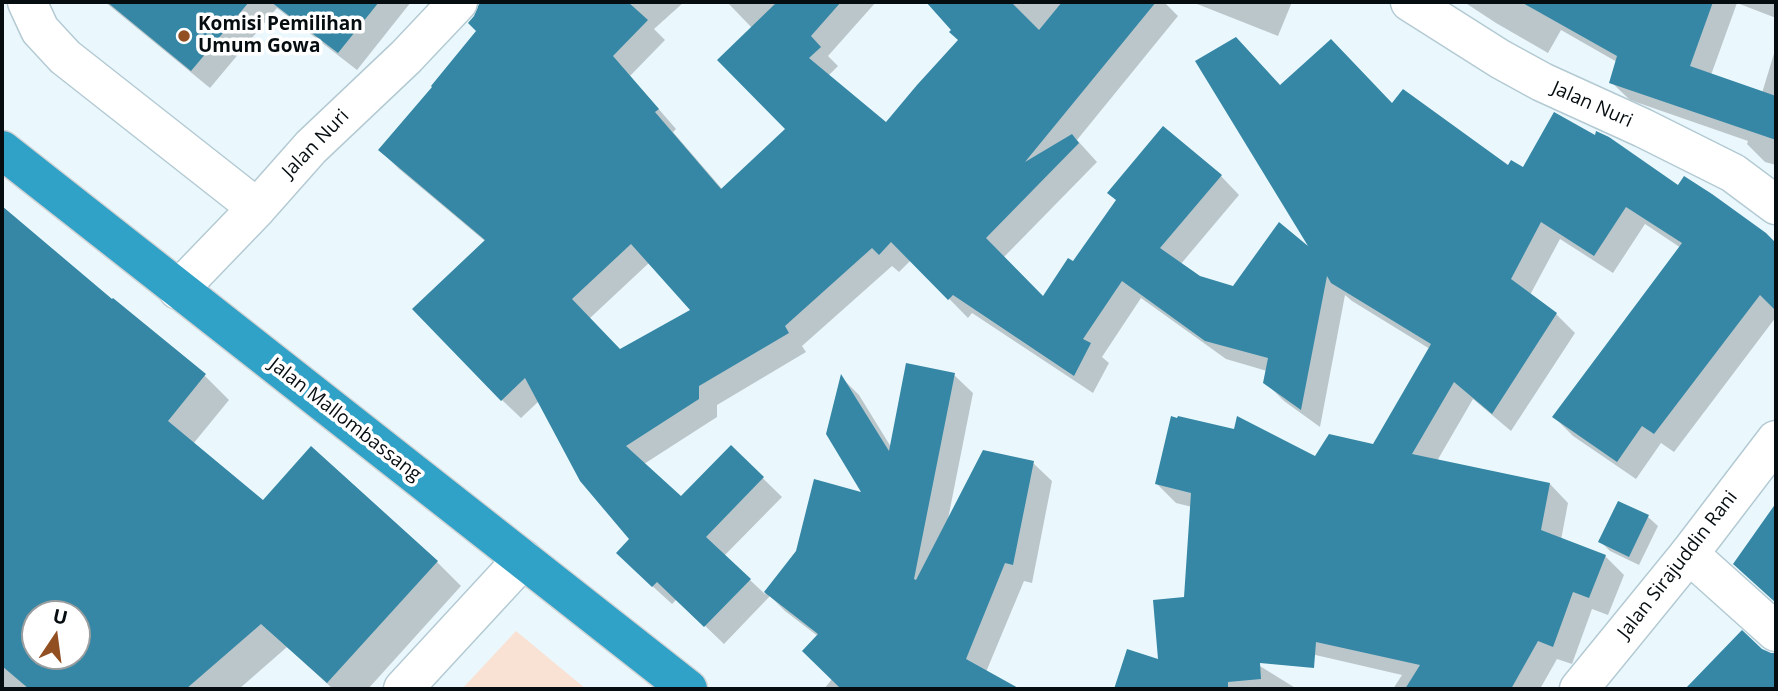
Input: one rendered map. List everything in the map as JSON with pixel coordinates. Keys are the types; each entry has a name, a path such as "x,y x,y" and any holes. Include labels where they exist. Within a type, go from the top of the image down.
{"highway":[{"name":"Jalan Mallombassang","path":"2,150 688,689"}],"street":[{"path":"27,2 40,30 65,57 257,208"},
{"name":"Jalan Nuri","path":"178,290 311,147 406,57 458,2"},
{"name":"Jalan Nuri","path":"1410,2 1542,82 1643,128 1732,173 1776,205"},
{"name":"Jalan Sirajuddin Rani","path":"1578,689 1689,554 1776,440"},
{"path":"1689,554 1776,632"},
{"path":"403,689 523,559"}],"shaded area":[{"path":"516,631 586,689 462,689"}],"building":[{"name":"Komisi Pemilihan Umum Gowa","path":"107,2 249,2 191,71"},
{"name":"Komisi Pemilihan Umum Gowa","path":"271,2 379,2 338,53"},
{"path":"628,2 648,20 613,56 659,109 655,112 721,189 785,129 717,60 777,2 841,2 811,36 821,47 809,58 886,122 958,40 926,2 1011,2 1039,30 1062,2 1156,2 1025,162 1072,134 1079,143 986,238 1043,296 1068,258 1073,261 1116,200 1107,193 1163,126 1222,175 1160,248 1200,276 1233,286 1279,222 1308,246 1195,61 1236,37 1280,85 1331,39 1392,103 1403,89 1508,165 1511,160 1523,167 1554,112 1595,135 1596,131 1609,137 1678,185 1684,176 1766,233 1776,243 1776,311 1760,295 1654,434 1642,426 1617,462 1552,417 1682,243 1626,207 1594,256 1541,222 1511,279 1557,313 1492,414 1454,382 1412,454 1550,483 1541,530 1606,555 1589,598 1573,592 1553,647 1538,641 1511,689 1405,689 1420,665 1316,642 1314,668 1260,663 1261,679 1228,682 1228,689 1114,689 1127,649 1158,659 1153,600 1184,597 1191,493 1155,484 1171,416 1234,429 1237,416 1315,456 1329,434 1373,444 1431,344 1331,283 1327,276 1301,410 1263,383 1268,358 1205,341 1122,281 1083,339 1091,343 1074,376 953,295 948,300 891,242 879,255 872,248 785,326 789,333 699,386 699,399 626,446 681,496 731,445 764,477 706,537 751,579 704,627 657,582 652,587 616,553 629,539 580,481 525,378 501,401 412,309 485,240 378,150 476,31 468,23 479,4","holes":["631,244 690,310 620,349 572,299"]},
{"path":"1521,2 1713,2 1690,66 1776,96 1776,140 1609,83 1617,56"},
{"path":"2,206 206,374 168,421 263,500 311,446 438,561 327,683 261,624 186,689 29,689 2,666"},
{"path":"906,363 955,373 914,579 916,580 983,450 1034,461 1013,565 1005,563 966,659 1020,689 841,689 802,651 818,634 764,592 796,551 814,479 861,492 826,434 841,374 889,451"},
{"path":"1618,501 1649,515 1629,557 1598,542"},
{"path":"1776,503 1776,603 1733,564"},
{"path":"1742,630 1762,649 1776,653 1776,689 1685,689"}],"place":[{"name":"Komisi Pemilihan Umum Gowa","path":"184,36"}]}
